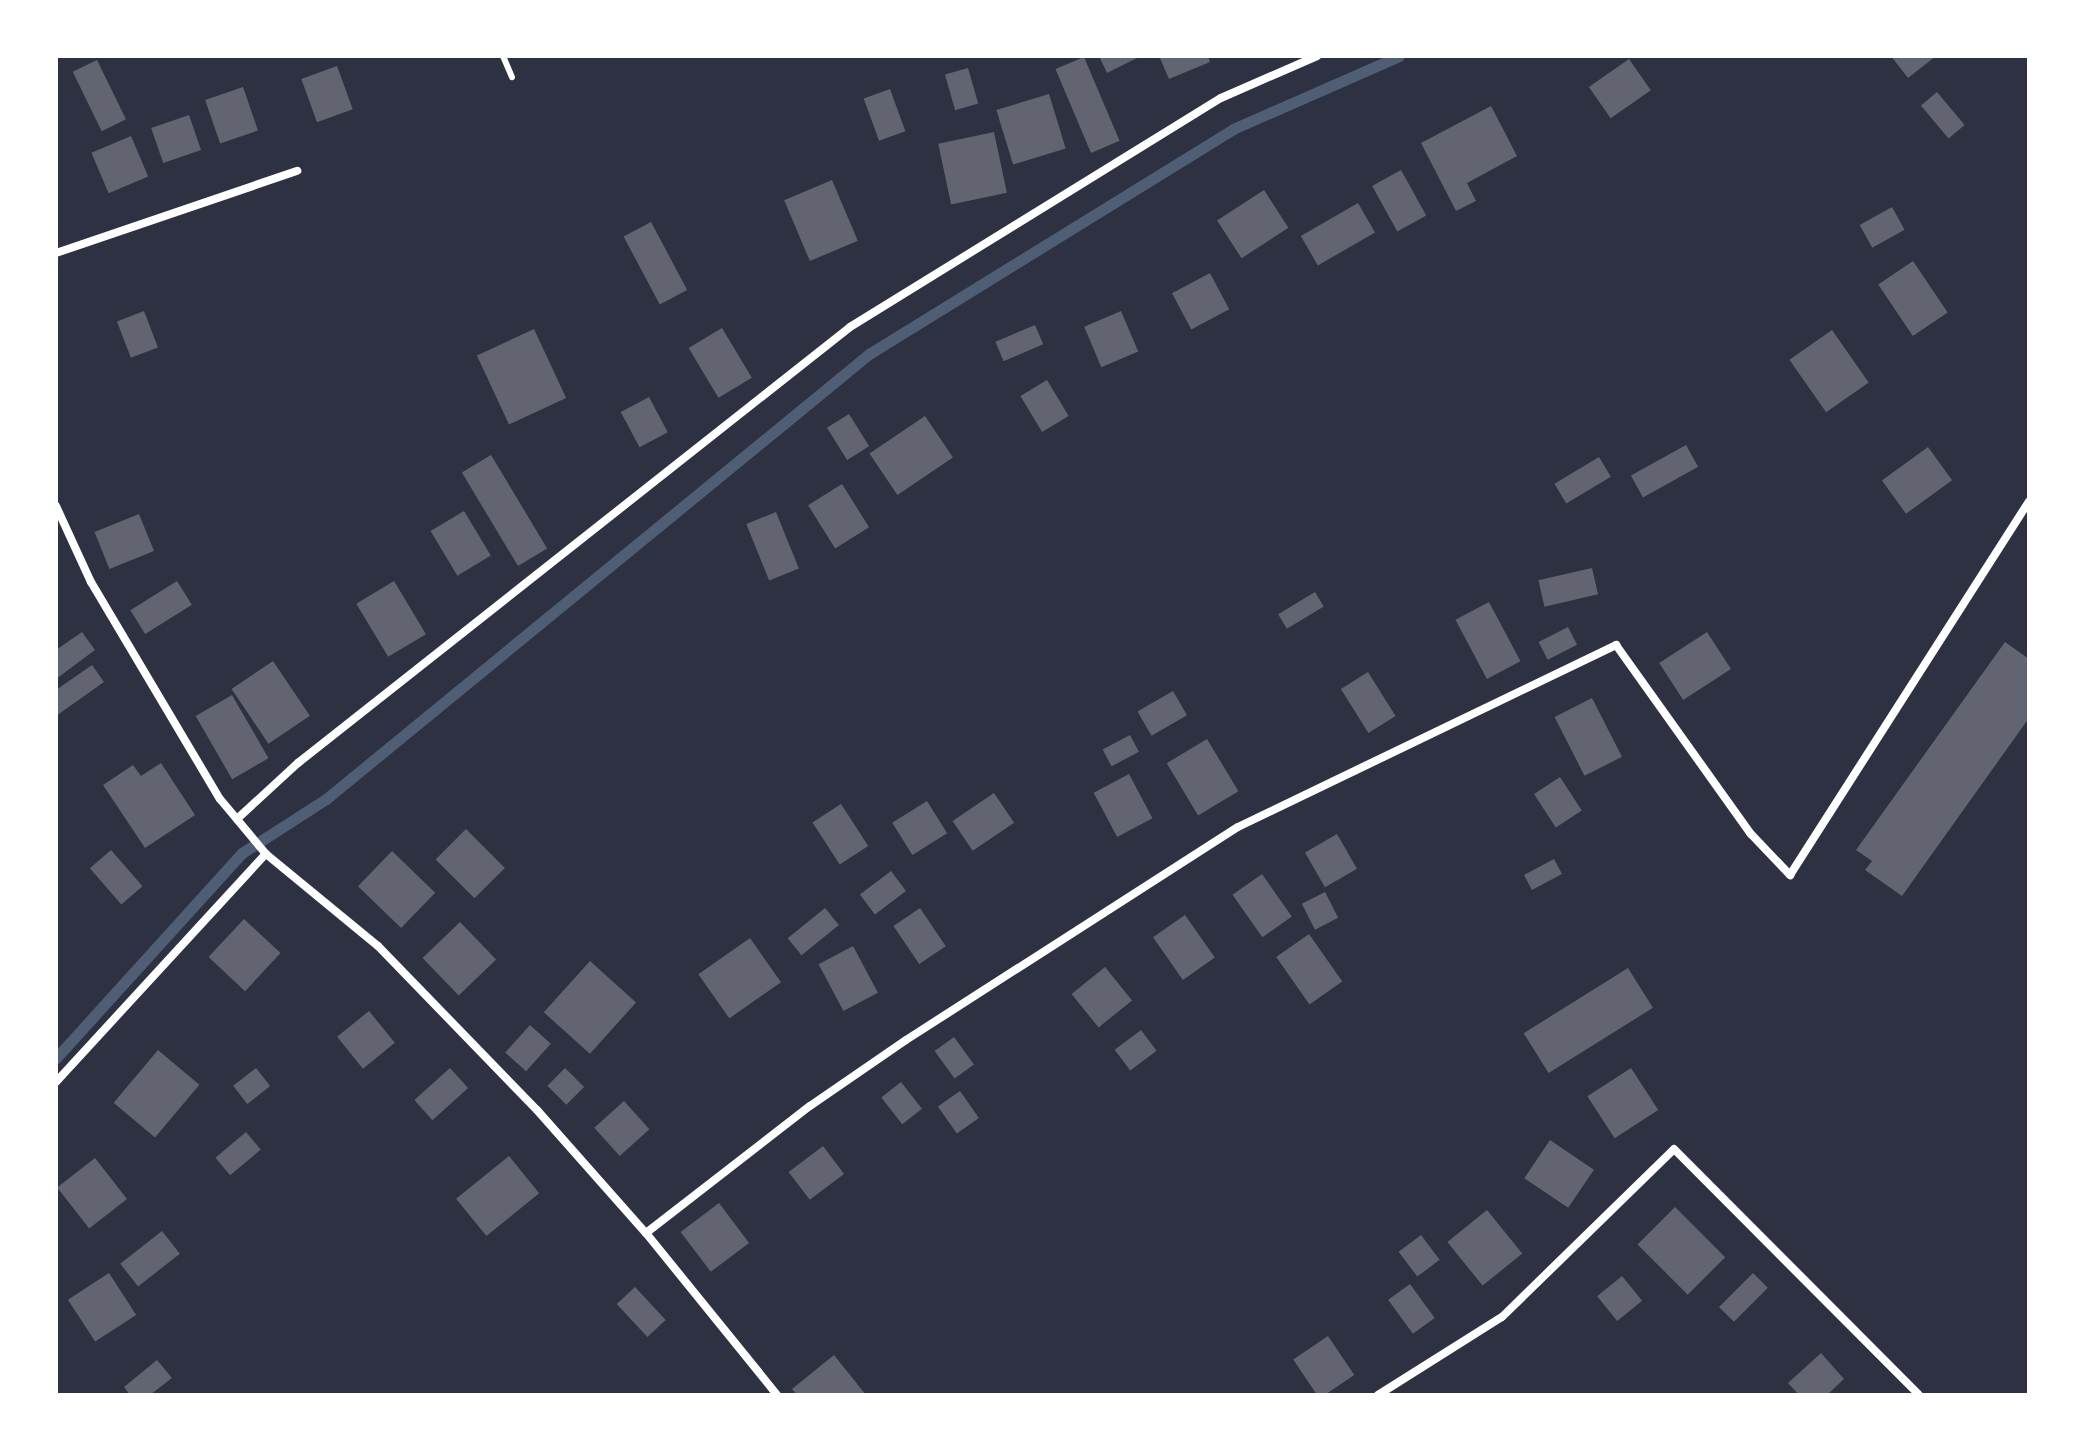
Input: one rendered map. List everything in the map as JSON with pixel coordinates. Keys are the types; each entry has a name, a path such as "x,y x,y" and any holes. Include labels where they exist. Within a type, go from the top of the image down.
{"street":[{"path":"237,819 298,763 850,327 1221,98 1317,56"},
{"path":"56,253 297,171"},
{"path":"646,1233 882,1056 1238,827 1616,645 1751,834 1790,875 2029,502"},
{"path":"56,506 91,582 237,819 266,854 378,946 537,1110 646,1233 777,1395"},
{"path":"56,1082 266,854"},
{"path":"1378,1395 1502,1317 1674,1149 1919,1395"}],"lane":[{"path":"503,56 512,77"}],"building":[{"path":"1099,56 1135,56 1137,58 1107,73"},
{"path":"1159,56 1208,56 1210,62 1169,79"},
{"path":"1891,56 1936,56 1908,78"},
{"path":"1084,57 1120,141 1091,153 1055,69"},
{"path":"1629,59 1651,90 1611,118 1589,87"},
{"path":"97,60 126,119 102,131 73,72"},
{"path":"337,66 353,109 317,122 301,79"},
{"path":"968,68 978,104 955,110 945,75"},
{"path":"243,87 258,130 220,144 205,100"},
{"path":"890,89 905,131 879,141 864,99"},
{"path":"1937,92 1965,125 1949,138 1921,105"},
{"path":"1049,94 1066,149 1013,165 996,110"},
{"path":"1491,106 1517,156 1467,183 1476,201 1456,211 1421,143"},
{"path":"189,115 201,150 163,163 151,128"},
{"path":"994,132 1007,193 951,204 938,144"},
{"path":"131,136 148,177 109,193 91,153"},
{"path":"1401,170 1426,215 1397,231 1372,186"},
{"path":"832,180 858,241 810,261 784,200"},
{"path":"1264,190 1289,228 1242,258 1217,220"},
{"path":"1358,203 1375,232 1318,265 1301,236"},
{"path":"1892,207 1905,230 1872,248 1860,225"},
{"path":"651,222 687,290 660,305 624,237"},
{"path":"1913,261 1948,312 1913,336 1878,284"},
{"path":"1210,273 1229,309 1191,329 1172,293"},
{"path":"144,311 158,347 131,358 117,321"},
{"path":"1121,311 1138,352 1101,367 1084,327"},
{"path":"1035,325 1043,344 1004,361 995,342"},
{"path":"722,328 752,378 718,398 689,348"},
{"path":"534,329 566,398 509,425 477,356"},
{"path":"1832,330 1869,382 1826,412 1789,360"},
{"path":"1047,380 1069,416 1042,432 1020,396"},
{"path":"649,397 668,432 640,447 621,412"},
{"path":"849,414 869,446 847,460 827,428"},
{"path":"925,416 953,457 897,495 869,453"},
{"path":"1686,445 1698,467 1643,497 1631,476"},
{"path":"1928,447 1952,480 1906,514 1882,481"},
{"path":"491,455 547,548 518,566 462,473"},
{"path":"1599,457 1611,477 1566,503 1554,484"},
{"path":"842,484 869,527 835,548 808,505"},
{"path":"464,511 491,556 457,576 431,531"},
{"path":"776,512 799,569 769,581 746,524"},
{"path":"139,514 154,551 109,569 94,532"},
{"path":"1592,568 1598,594 1544,607 1538,580"},
{"path":"177,581 192,605 145,634 130,610"},
{"path":"394,581 426,634 388,657 356,604"},
{"path":"1315,592 1324,607 1287,629 1278,614"},
{"path":"1489,602 1520,661 1487,679 1455,620"},
{"path":"1568,627 1577,645 1548,660 1539,642"},
{"path":"82,632 95,650 56,679 56,650"},
{"path":"1707,632 1731,669 1683,700 1659,663"},
{"path":"2005,642 2029,659 2029,718 1902,896 1865,870 1872,861 1856,850"},
{"path":"273,661 310,716 268,744 232,689"},
{"path":"92,665 104,682 56,716 56,690"},
{"path":"1368,672 1396,716 1368,733 1341,689"},
{"path":"1173,691 1187,715 1151,736 1137,712"},
{"path":"232,695 268,758 232,779 196,716"},
{"path":"1592,698 1622,757 1585,776 1555,717"},
{"path":"1130,735 1139,752 1112,766 1103,750"},
{"path":"1207,739 1238,791 1198,815 1167,763"},
{"path":"161,763 195,815 145,848 103,785 133,765 141,776"},
{"path":"1129,774 1152,818 1117,837 1094,793"},
{"path":"1560,777 1582,811 1556,827 1534,794"},
{"path":"994,793 1014,823 973,851 953,821"},
{"path":"927,801 947,833 912,855 892,823"},
{"path":"841,804 868,846 840,864 812,823"},
{"path":"466,829 505,868 474,898 436,859"},
{"path":"1337,834 1357,869 1325,887 1305,852"},
{"path":"111,850 142,886 121,905 90,868"},
{"path":"392,851 435,893 401,928 358,886"},
{"path":"1554,859 1562,874 1532,890 1524,875"},
{"path":"891,871 906,891 875,914 860,894"},
{"path":"1262,874 1292,917 1262,937 1233,895"},
{"path":"1325,892 1338,918 1315,930 1302,904"},
{"path":"825,908 839,925 802,955 788,938"},
{"path":"920,908 946,946 919,964 893,926"},
{"path":"1185,915 1215,958 1183,980 1153,937"},
{"path":"244,919 281,953 245,991 209,957"},
{"path":"460,922 496,959 459,996 423,958"},
{"path":"1309,934 1342,982 1310,1004 1276,957"},
{"path":"750,938 781,982 729,1018 698,974"},
{"path":"853,946 878,993 843,1011 819,964"},
{"path":"590,961 636,1002 590,1054 544,1012"},
{"path":"1105,967 1132,1000 1099,1027 1072,994"},
{"path":"1628,968 1653,1008 1549,1073 1524,1033"},
{"path":"369,1011 395,1043 363,1069 337,1037"},
{"path":"530,1025 551,1044 526,1071 505,1052"},
{"path":"1141,1030 1157,1051 1130,1071 1115,1050"},
{"path":"954,1037 974,1065 955,1079 935,1051"},
{"path":"158,1050 199,1085 155,1138 114,1103"},
{"path":"256,1068 270,1086 247,1104 233,1086"},
{"path":"450,1068 468,1088 432,1120 414,1100"},
{"path":"565,1068 584,1087 566,1105 547,1086"},
{"path":"1631,1068 1658,1110 1615,1138 1587,1096"},
{"path":"901,1082 922,1109 902,1124 881,1097"},
{"path":"960,1091 979,1118 957,1134 938,1106"},
{"path":"624,1101 649,1129 620,1156 594,1128"},
{"path":"246,1132 261,1150 230,1175 215,1158"},
{"path":"1550,1140 1594,1170 1568,1208 1524,1178"},
{"path":"823,1146 844,1174 810,1200 789,1172"},
{"path":"509,1156 539,1193 486,1236 456,1199"},
{"path":"95,1158 127,1199 89,1229 57,1188"},
{"path":"719,1203 749,1243 711,1272 681,1232"},
{"path":"1675,1207 1725,1257 1688,1295 1638,1244"},
{"path":"1487,1210 1522,1254 1483,1286 1447,1242"},
{"path":"162,1231 180,1254 138,1286 120,1264"},
{"path":"1421,1235 1440,1260 1417,1277 1399,1252"},
{"path":"109,1273 136,1315 95,1342 68,1300"},
{"path":"1753,1273 1768,1288 1734,1322 1719,1307"},
{"path":"1622,1276 1642,1301 1617,1321 1597,1296"},
{"path":"1410,1284 1435,1318 1413,1334 1388,1300"},
{"path":"635,1287 666,1320 647,1337 617,1304"},
{"path":"1328,1336 1354,1375 1325,1395 1317,1395 1293,1359"},
{"path":"1821,1353 1844,1379 1827,1395 1799,1395 1788,1383"},
{"path":"834,1355 866,1395 797,1395 792,1389"},
{"path":"157,1360 172,1378 150,1395 130,1395 124,1387"}],"waterway":[{"path":"56,1058 242,853 326,799 869,354 1233,129 1399,56"}]}
